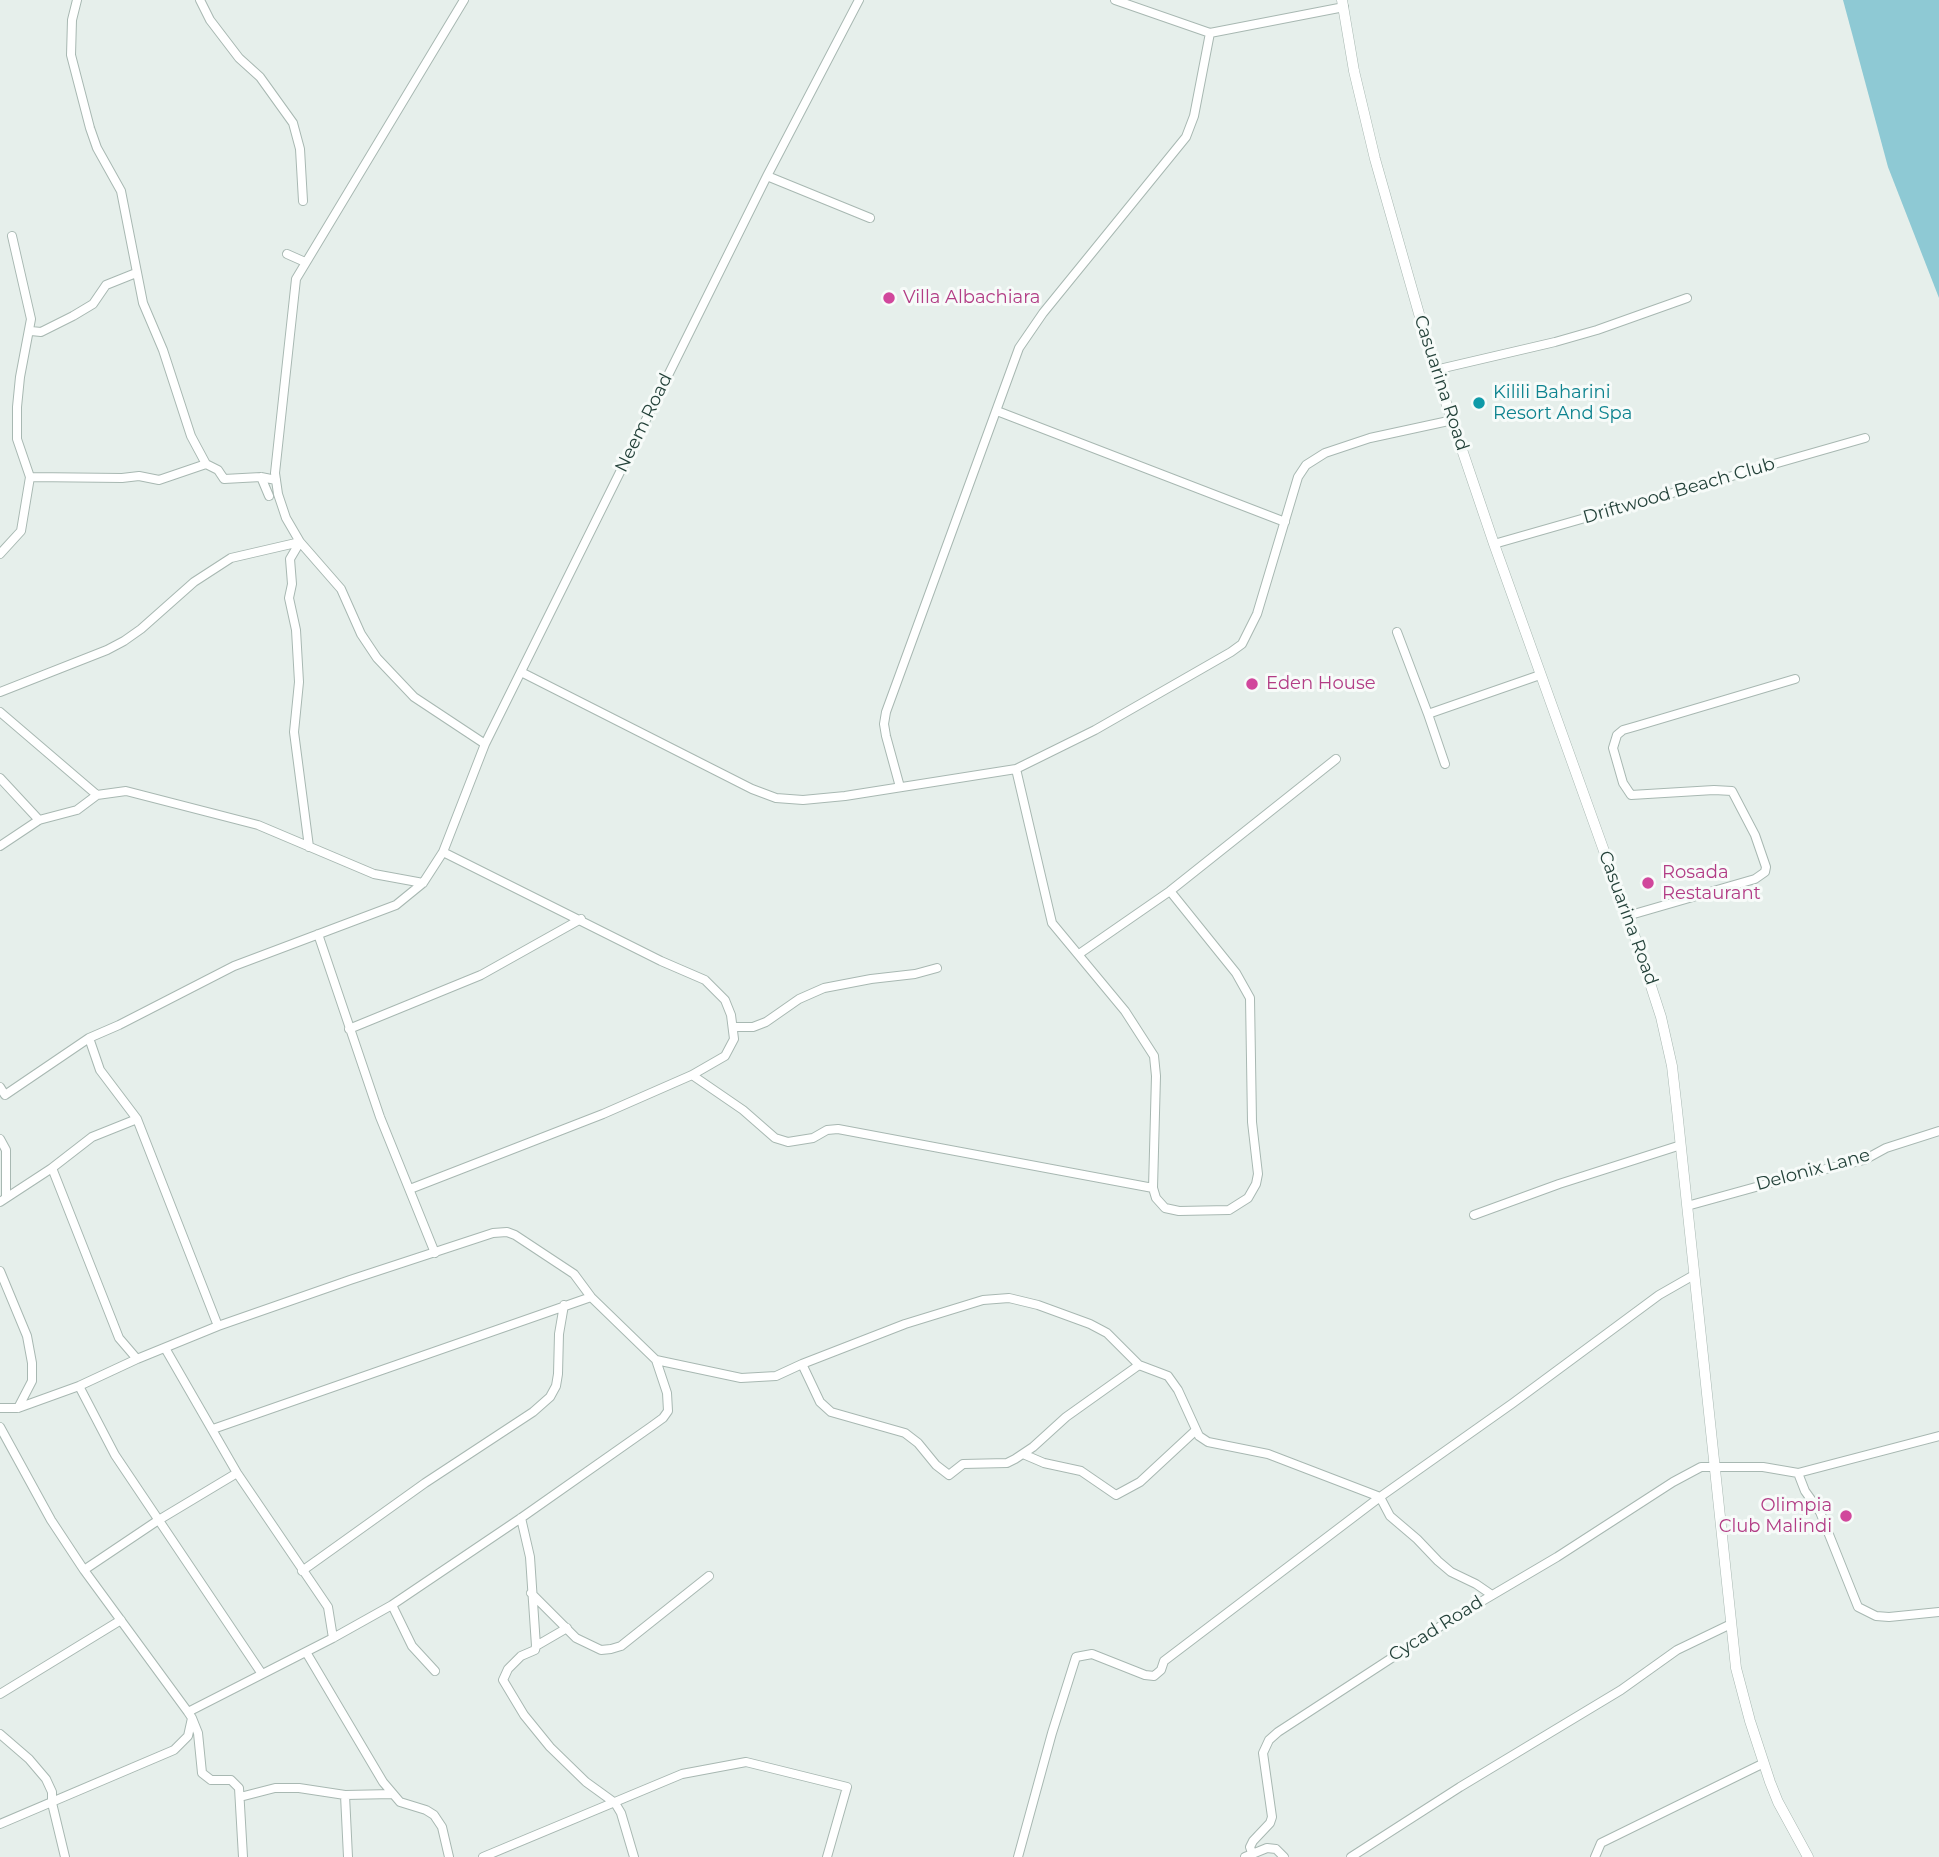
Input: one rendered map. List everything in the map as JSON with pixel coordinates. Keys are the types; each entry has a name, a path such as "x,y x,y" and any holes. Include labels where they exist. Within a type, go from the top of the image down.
{"street":[{"path":"77,0 72,20 71,55 96,148 121,191 143,303 163,350 191,436 206,464 218,470 225,479 261,477 276,481"},
{"path":"201,0 210,20 239,58 260,77 293,123 300,149 303,201"},
{"path":"464,0 296,279 275,473 286,518 300,542 341,589 361,634 377,658 414,697 485,744"},
{"name":"Neem Road","path":"2,1093 89,1038 234,967 396,905 423,883 443,852 485,744 767,176 859,0"},
{"path":"1115,0 1210,33 1343,4"},
{"name":"Casuarina Road","path":"1343,4 1354,71 1375,159 1435,370 1540,675 1628,916 1667,1039 1681,1145 1736,1668 1778,1801 1808,1857"},
{"path":"900,787 886,736 886,712 1016,355 1031,330 1186,137 1194,116 1210,33"},
{"path":"767,176 870,218"},
{"path":"0,554 21,531 30,477 17,439 17,418 20,377 31,331 30,311 12,236"},
{"path":"287,254 305,262"},
{"path":"31,331 41,332 73,316 93,304 106,285 136,273"},
{"path":"1435,370 1555,342 1687,298"},
{"path":"997,411 1285,522"},
{"path":"521,672 764,795 787,800 900,787 1016,769 1095,730 1242,644 1257,614 1298,477 1306,465 1314,459 1370,438 1453,420"},
{"name":"Driftwood Beach Club","path":"1494,544 1865,438"},
{"path":"30,477 139,476 159,480 206,464"},
{"path":"261,477 269,496"},
{"path":"0,692 107,650 141,629 194,582 231,558 300,542"},
{"path":"300,542 290,559 292,584 289,598 296,630 299,682 295,732 309,846"},
{"path":"1397,632 1445,764"},
{"path":"1428,714 1540,675"},
{"path":"1628,916 1755,879 1765,872 1765,860 1732,791 1631,795 1623,783 1613,748 1614,741 1623,730 1795,678"},
{"path":"0,712 97,795"},
{"path":"1079,954 1170,891 1336,759"},
{"path":"1016,769 1050,919 1125,1011 1154,1056 1156,1076 1153,1188 1156,1198 1166,1208 1179,1211 1228,1210 1248,1198 1258,1174 1252,1122 1250,998 1236,973 1170,891"},
{"path":"0,778 39,820"},
{"path":"0,846 39,820 77,810 86,806 97,795 127,791 258,825 374,874 423,883"},
{"path":"410,1189 603,1114 692,1075 725,1056 734,1039 725,1000 705,980 661,961 443,852"},
{"path":"349,1029 481,975 581,919"},
{"path":"318,934 380,1118 435,1253"},
{"path":"733,1027 753,1027 799,999 824,988 937,968"},
{"path":"89,1038 100,1070 137,1119 218,1326"},
{"path":"692,1075 743,1110 775,1138 788,1142 813,1138 827,1130 838,1129 1153,1188"},
{"path":"3,1199 52,1168 92,1137 137,1119"},
{"name":"Delonix Lane","path":"1687,1206 1864,1160 1886,1148 1939,1131"},
{"path":"0,1139 6,1150 3,1199"},
{"path":"1475,1216 1559,1184 1681,1145"},
{"path":"52,1168 119,1338 137,1359"},
{"path":"0,1408 18,1408 79,1386 218,1326 493,1233 515,1234 570,1270 591,1297 656,1360 667,1393 668,1411 663,1418 392,1605 190,1715"},
{"path":"0,1271 27,1336 32,1363 32,1381 18,1408"},
{"path":"1018,1857 1059,1708 1076,1657 1092,1654 1154,1676 1161,1670 1164,1661 1380,1497 1659,1296 1694,1275"},
{"path":"213,1429 591,1297"},
{"path":"656,1360 741,1378 776,1376 905,1324 983,1300 1009,1298 1038,1306 1107,1332 1139,1365 1168,1376 1178,1390 1195,1431 1208,1442 1268,1454 1380,1497 1390,1516 1444,1567 1492,1595"},
{"path":"302,1571 425,1483 533,1412 550,1397 558,1374 559,1334 564,1305"},
{"path":"165,1348 237,1473 328,1607 333,1638"},
{"path":"802,1364 820,1402 831,1412 905,1433 949,1475 963,1464 1007,1463 1023,1454 1066,1418 1139,1365"},
{"path":"79,1386 115,1455 262,1674"},
{"path":"0,1427 36,1497 84,1570 190,1715 198,1733 202,1773 211,1780 233,1780 239,1788 243,1857"},
{"path":"1023,1454 1044,1463 1081,1471 1116,1496 1140,1482 1195,1431"},
{"path":"1939,1436 1798,1473 1805,1491 1821,1513 1858,1607 1876,1616 1939,1612"},
{"name":"Cycad Road","path":"1248,1855 1253,1841 1270,1823 1272,1817 1263,1754 1269,1740 1384,1662 1557,1557 1673,1482 1701,1468 1763,1466 1798,1473"},
{"path":"84,1570 237,1473"},
{"path":"521,1518 530,1556 536,1646"},
{"path":"531,1593 587,1645 601,1650 621,1646 709,1576"},
{"path":"392,1605 412,1646 435,1671"},
{"path":"0,1694 121,1620"},
{"path":"1351,1857 1460,1787 1621,1690 1677,1650 1731,1624"},
{"path":"567,1628 536,1646 535,1650 521,1656 508,1669 503,1680 524,1715 550,1747 586,1782 615,1803 621,1813 634,1857"},
{"path":"306,1652 383,1782 404,1805 426,1810 434,1815 442,1827 449,1857"},
{"path":"0,1824 174,1750 188,1736 190,1715"},
{"path":"0,1734 40,1770 52,1792 52,1803 65,1857"},
{"path":"483,1857 682,1774 746,1762 847,1787 827,1857"},
{"path":"1595,1857 1601,1843 1764,1763"},
{"path":"240,1797 275,1788 299,1788 345,1795 393,1794"},
{"path":"345,1795 348,1857"},
{"path":"1248,1855 1267,1848 1276,1849 1284,1857"}],"water":[{"path":"1843,0 1939,0 1939,298 1888,167"}],"place":[{"name":"Villa Albachiara","path":"889,298"},
{"name":"Kilili Baharini Resort And Spa","path":"1479,403"},
{"name":"Eden House","path":"1252,684"},
{"name":"Rosada Restaurant","path":"1648,883"},
{"name":"Olimpia Club Malindi","path":"1846,1516"}]}
